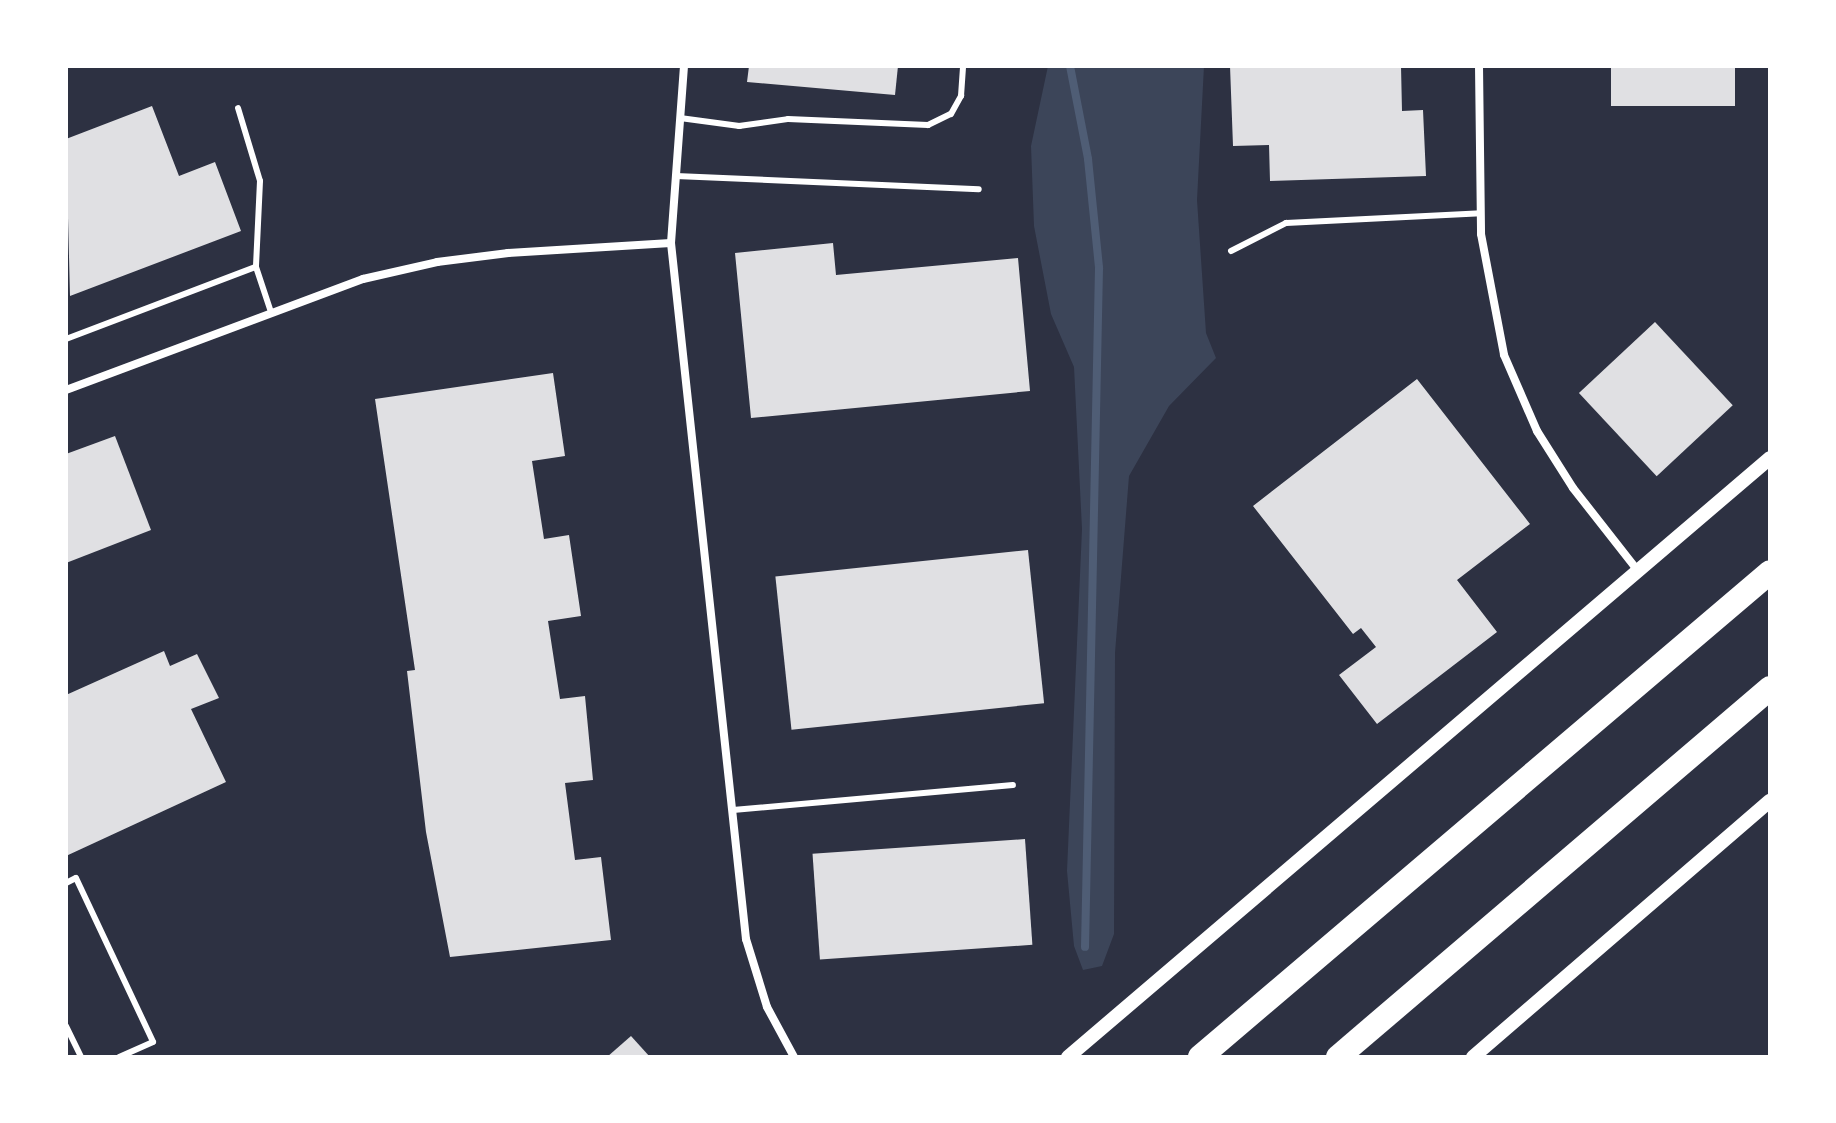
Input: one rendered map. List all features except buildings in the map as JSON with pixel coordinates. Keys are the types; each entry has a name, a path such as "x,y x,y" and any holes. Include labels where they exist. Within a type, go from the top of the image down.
{"highway":[{"path":"1200,1057 1770,572"},
{"path":"1338,1057 1770,688"}],"street":[{"path":"684,66 671,243 733,810 751,962 794,1057"},
{"path":"1479,66 1481,213 1489,295 1522,401 1573,488 1639,571"},
{"path":"66,390 363,279 437,262 671,243"},
{"path":"1068,1057 1770,458"},
{"path":"1473,1057 1770,801"}],"lane":[{"path":"680,118 739,126 788,119 928,125 951,114 961,96 963,66"},
{"path":"238,108 260,181 256,267 271,312"},
{"path":"676,176 979,189"},
{"path":"1231,251 1286,223 1481,213"},
{"path":"66,339 256,267"},
{"path":"733,810 1013,785"},
{"path":"66,883 76,878 153,1042 119,1057"},
{"path":"66,1026 81,1057"}],"shaded area":[{"path":"1048,66 1204,66 1197,200 1206,333 1216,358 1169,406 1129,476 1115,653 1114,934 1102,966 1083,970 1074,946 1067,871 1082,529 1074,367 1051,314 1034,226 1031,146"}],"waterway":[{"path":"1070,66 1088,159 1099,268 1085,947"}]}
